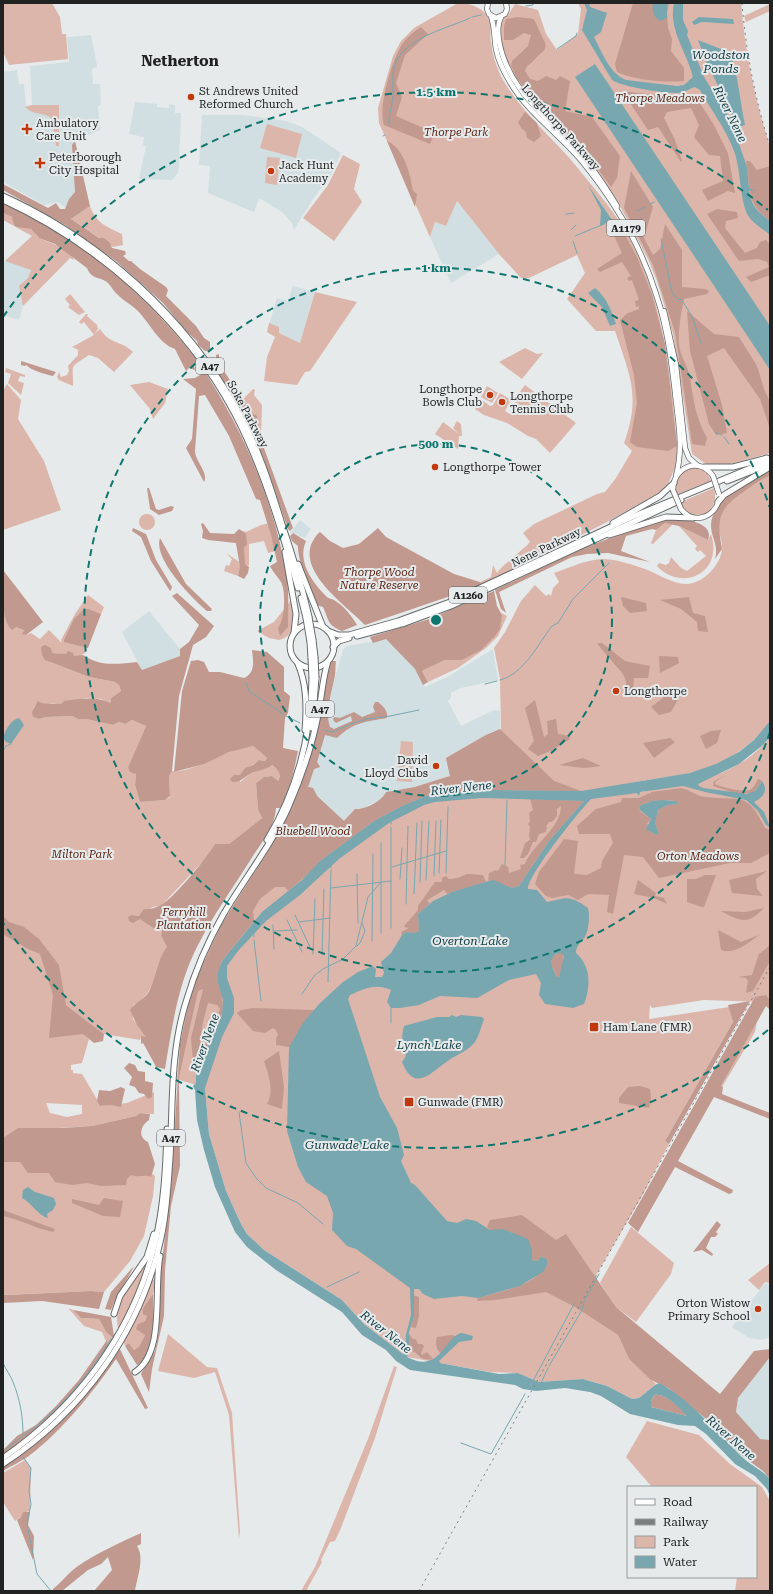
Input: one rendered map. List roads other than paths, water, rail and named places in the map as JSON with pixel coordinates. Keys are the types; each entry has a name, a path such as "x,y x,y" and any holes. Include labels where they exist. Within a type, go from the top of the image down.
{"highway":[{"name":"Soke Parkway","path":"3,196 55,224 95,250 127,275 156,302 181,329 214,373 238,412 259,456 307,617 311,641 314,678 312,731 296,783"},
{"name":"Soke Parkway","path":"3,200 54,227 102,260 155,306 185,340 211,375 239,423 259,467 282,529"},
{"path":"704,468 733,467 770,459"},
{"name":"Nene Parkway","path":"333,647 339,641 405,623 450,606 496,586 575,546 689,492 770,459"},
{"name":"Nene Parkway","path":"326,630 343,636 398,621 450,602 690,496 770,464"},
{"path":"718,502 724,495 770,467"},
{"path":"575,546 660,496 674,483"},
{"path":"575,546 666,517 693,518"},
{"name":"A47","path":"282,529 326,630"},
{"name":"A47","path":"282,529 296,614 294,634"},
{"name":"A47","path":"310,596 321,619 329,629 340,634 356,633"},
{"path":"315,625 326,630 332,639 333,647 328,661 313,667 298,664 292,657 290,650 290,642 294,634 305,626 315,625"},
{"name":"A47","path":"3,1464 32,1444 61,1418 81,1397 117,1348 136,1310 153,1269 161,1238 166,1186 172,1051 184,998 198,958 211,931 270,835 296,783 313,738 328,661"},
{"name":"A47","path":"296,783 306,721 304,682 298,664"},
{"name":"A47","path":"114,1314 120,1296 147,1257 166,1186"},
{"name":"A47","path":"135,1372 149,1356 155,1338 156,1277 167,1215 166,1186"},
{"name":"A47","path":"3,1458 26,1442 60,1412 95,1372 115,1342 134,1303 150,1261 166,1186"}],"main road":[{"name":"Longthorpe Parkway","path":"488,3 487,9 491,16 496,50 510,83 524,101 581,160 597,181 619,214 632,239 657,297 672,366 680,441 681,454 676,476"},
{"name":"Longthorpe Parkway","path":"506,3 506,12 498,22 498,33 500,49 512,79 526,98 572,145 599,178 623,216 646,261 660,296 670,333 685,448 689,458 697,466"},
{"path":"491,16 501,17"},
{"path":"697,466 704,468 712,476 719,494 718,502 713,511 700,518 693,518 680,509 673,490 676,476 685,467 697,466"}],"water":[{"path":"584,3 589,3 590,7 607,13 601,32 594,37 607,62 620,77 626,80 677,86 684,85 693,77 679,41 674,22 674,3 683,3 683,20 688,31 687,35 704,77 727,114 737,138 747,167 749,188 756,191 749,190 751,200 759,211 770,221 770,235 753,222 746,211 742,196 738,167 731,143 700,90 695,87 681,93 645,90 617,83 612,80 582,30 587,10"},
{"path":"653,3 667,3 667,18 660,21 654,15"},
{"name":"Woodston Ponds","path":"699,17 733,19 734,24 702,22 694,25 692,22"},
{"name":"Woodston Ponds","path":"698,40 731,53 745,125 738,127 706,61"},
{"path":"595,64 770,326 770,370 575,77"},
{"path":"588,185 612,220 600,226 601,210"},
{"path":"595,288 606,300 616,324 610,326 602,307 588,293"},
{"path":"19,718 24,725 11,744 6,742 3,738 5,732 13,721"},
{"path":"770,721 770,737 763,745 739,764 698,784 703,788 747,794 755,791 762,781 765,791 760,798 754,802 764,812 770,827 766,825 758,811 746,800 683,786 640,792 639,796 637,793 591,799 566,829 536,871 528,889 537,890 547,902 568,898 588,908 589,919 585,937 576,950 576,953 585,964 587,970 588,990 584,1004 573,1008 545,1004 539,995 541,983 536,974 509,980 477,998 440,996 419,1005 391,1008 387,1002 391,990 380,987 370,987 355,992 350,995 348,999 380,1097 397,1128 404,1155 401,1161 411,1183 415,1185 447,1221 457,1223 466,1219 476,1221 490,1230 503,1229 528,1239 532,1250 532,1260 538,1261 540,1257 546,1258 548,1263 543,1272 520,1286 478,1298 462,1296 434,1299 423,1294 419,1289 414,1289 414,1317 409,1332 409,1350 407,1357 418,1361 428,1361 435,1358 456,1335 462,1333 473,1336 472,1340 459,1342 439,1361 440,1363 499,1374 518,1373 539,1382 583,1379 607,1386 632,1399 639,1398 659,1383 685,1401 741,1456 770,1479 770,1496 767,1489 755,1476 735,1464 706,1434 695,1426 678,1425 630,1414 601,1396 590,1392 565,1388 536,1391 523,1389 515,1385 410,1370 396,1361 386,1350 362,1335 342,1312 276,1270 247,1247 235,1232 215,1187 204,1150 197,1120 195,1090 193,1086 196,1083 196,1074 222,1015 223,1000 218,983 218,972 222,961 262,912 302,880 320,861 374,821 402,806 426,796 439,794 488,790 581,791 690,773 716,764 739,752 754,740","holes":["482,798 584,801 549,841 519,886 508,887 492,880 452,892 433,901 418,914 419,931 415,933 406,932 402,935 391,953 381,962 384,973 382,977 375,977 376,969 373,966 358,972 343,982 319,1004 303,1023 289,1047 287,1131 298,1167 306,1182 327,1196 333,1213 332,1230 347,1246 356,1249 410,1288 411,1315 406,1335 405,1351 403,1354 364,1324 342,1300 264,1250 247,1234 226,1191 209,1134 205,1088 222,1037 234,1013 234,998 227,978 227,966 238,951 266,921 300,895 339,859 389,823 424,805 435,802","561,953 564,956 559,977 557,977 552,966 552,960 555,954","654,1395 663,1396 681,1409 687,1416 651,1407 651,1401"]},
{"path":"652,801 676,801 679,804 668,805 658,810 655,823 659,834 655,834 646,829 651,819 640,810 639,806"},
{"name":"Lynch Lake","path":"452,1015 456,1017 461,1015 482,1017 484,1019 475,1042 466,1050 424,1078 418,1079 412,1077 407,1072 402,1062 406,1056 402,1041 404,1026 437,1017 449,1017"},
{"path":"28,1187 35,1192 54,1198 56,1204 53,1210 47,1214 48,1218 41,1215 22,1198 23,1190"}],"waterway":[{"path":"526,6 533,5 533,3"},
{"path":"472,17 481,15"},
{"path":"389,125 393,97 393,72 398,58 405,50 421,38 470,18"},
{"path":"557,49 576,36 577,33"},
{"path":"650,204 654,202"},
{"path":"637,211 645,207"},
{"path":"566,214 574,213"},
{"path":"610,221 612,220 615,223 617,222"},
{"path":"575,236 604,224"},
{"path":"571,230 576,225"},
{"path":"661,239 672,293 679,300 681,299 692,316 701,343"},
{"path":"573,241 577,253"},
{"path":"715,432 722,435"},
{"path":"724,437 729,444"},
{"path":"500,680 509,677 516,672 530,658 552,626 558,623 573,599 609,563"},
{"path":"485,684 497,681"},
{"path":"246,683 249,691 283,714"},
{"path":"325,730 333,732 353,723 367,719 419,710"},
{"path":"286,716 300,723"},
{"path":"3,751 6,746 11,744"},
{"path":"505,865 507,800"},
{"path":"446,873 448,807"},
{"path":"439,873 441,820"},
{"path":"420,882 422,821"},
{"path":"426,880 429,821"},
{"path":"434,876 436,821"},
{"path":"414,894 417,823"},
{"path":"406,904 408,826"},
{"path":"391,827 391,928"},
{"path":"381,843 381,933"},
{"path":"400,879 402,848"},
{"path":"392,867 446,851"},
{"path":"372,941 373,854"},
{"path":"328,982 331,870"},
{"path":"357,874 358,923"},
{"path":"331,888 391,881"},
{"path":"302,994 314,976 323,969 343,959 356,946 368,897 381,882"},
{"path":"322,955 324,889"},
{"path":"313,954 315,899"},
{"path":"295,915 310,947"},
{"path":"299,922 330,918"},
{"path":"287,920 302,952"},
{"path":"357,946 360,943 365,931 362,923"},
{"path":"273,925 274,949"},
{"path":"274,931 297,930"},
{"path":"254,940 261,1001"},
{"path":"391,1008 391,1023"},
{"path":"239,1112 246,1163 256,1178 266,1188 298,1203 323,1224"},
{"path":"327,1287 359,1272"},
{"path":"549,1366 582,1310 584,1302 599,1274"},
{"path":"533,1381 574,1304"},
{"path":"6,1449 39,1424 67,1398 91,1369 111,1339"},
{"path":"3,1363 18,1395 22,1415 23,1434"},
{"path":"541,1383 548,1368"},
{"path":"461,1443 491,1454 525,1394"},
{"path":"23,1457 31,1468 29,1491 31,1504 27,1524 37,1574 51,1591"}],"railway":[{"path":"742,3 752,76 770,146"},
{"path":"419,1591 770,967"}],"place":[{"name":"St Andrews United Reformed Church","path":"191,97"},
{"name":"Ambulatory Care Unit","path":"27,129"},
{"name":"Peterborough City Hospital","path":"40,163"},
{"name":"Jack Hunt Academy","path":"271,171"},
{"name":"Longthorpe Bowls Club","path":"490,395"},
{"name":"Longthorpe Tennis Club","path":"502,402"},
{"name":"Longthorpe Tower","path":"435,467"},
{"name":"Longthorpe","path":"616,691"},
{"name":"David Lloyd Clubs","path":"436,766"},
{"name":"Ham Lane (FMR)","path":"594,1027"},
{"name":"Gunwade (FMR)","path":"409,1102"},
{"name":"Orton Wistow Primary School","path":"758,1309"}],"district":[{"name":"Netherton","path":"180,61"}],"park label":[{"name":"Thorpe Meadows","path":"660,98"},
{"name":"Thorpe Park","path":"456,132"},
{"name":"Thorpe Wood Nature Reserve","path":"379,578"},
{"name":"Bluebell Wood","path":"313,831"},
{"name":"Milton Park","path":"82,854"},
{"name":"Orton Meadows","path":"698,856"},
{"name":"Ferryhill Plantation","path":"184,918"}],"water label":[{"name":"River Nene","path":"730,114"},
{"name":"River Nene","path":"461,788"},
{"name":"Overton Lake","path":"470,941"},
{"name":"River Nene","path":"205,1043"},
{"name":"Gunwade Lake","path":"347,1145"},
{"name":"River Nene","path":"386,1332"},
{"name":"River Nene","path":"731,1438"}]}
